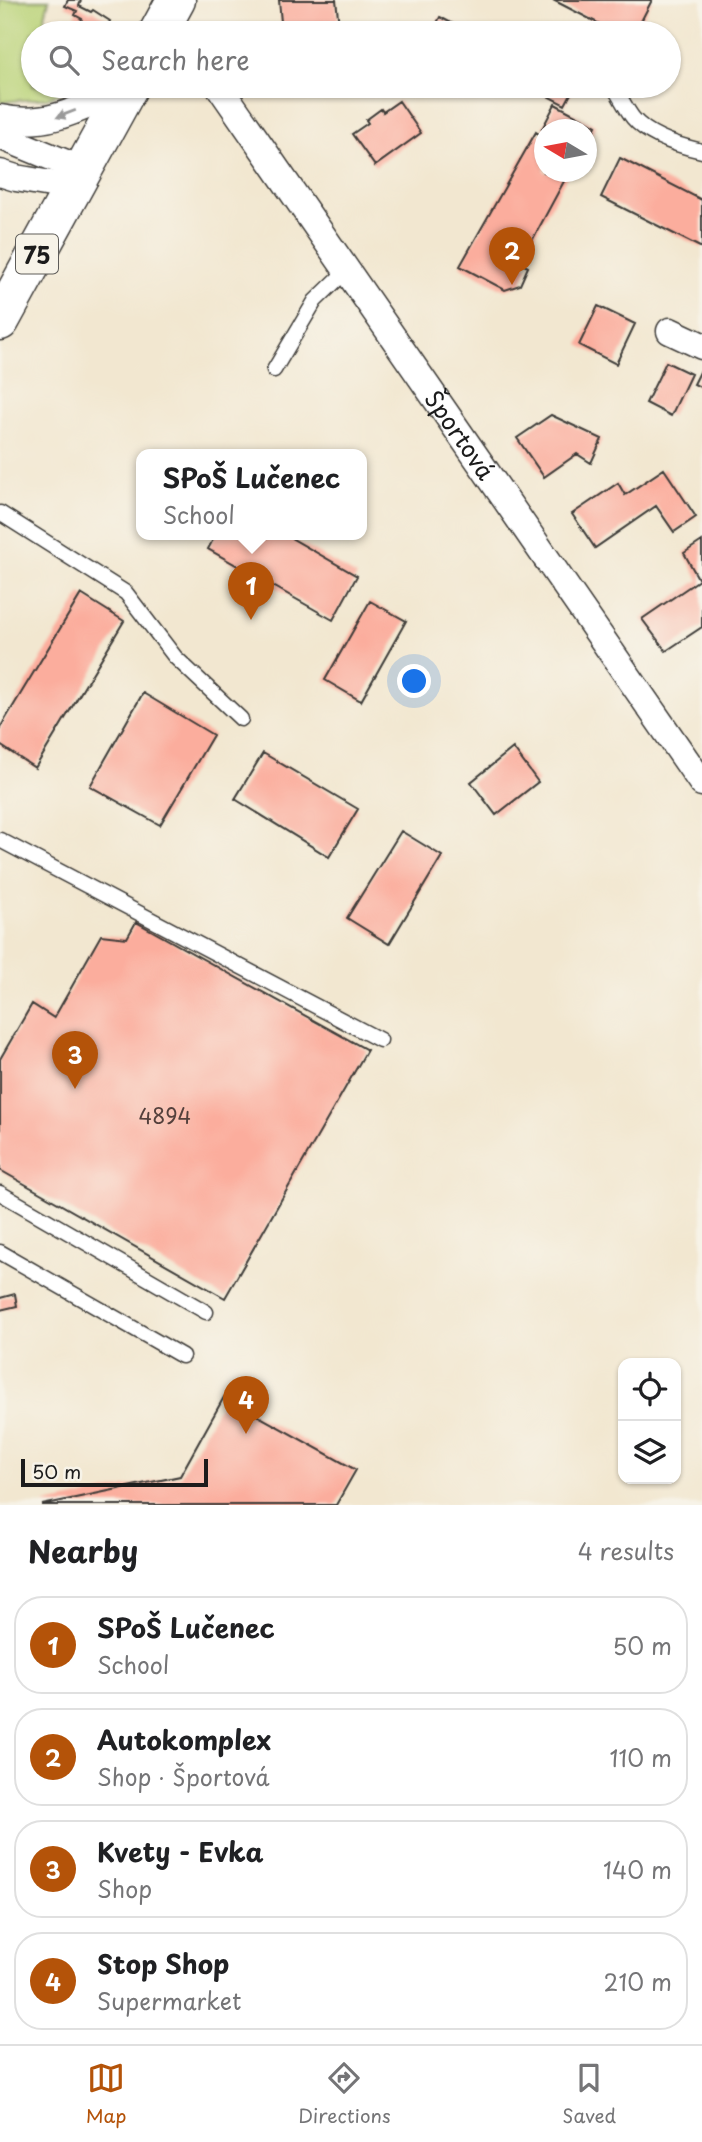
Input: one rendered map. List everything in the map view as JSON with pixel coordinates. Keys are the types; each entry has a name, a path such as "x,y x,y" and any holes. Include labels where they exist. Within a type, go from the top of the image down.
{"main road":[{"name":"75","path":"3,303 78,179 123,98"}],"street":[{"path":"0,118 17,122 58,118 104,98"},
{"name":"Športová","path":"227,98 702,783"},
{"path":"0,136 78,179"},
{"path":"0,173 16,178 78,179"},
{"path":"670,331 702,346"}],"lane":[{"path":"621,98 634,119 653,133 677,145 702,151"},
{"path":"274,370 316,301 347,270"},
{"path":"0,513 127,593 176,657 241,719"},
{"path":"0,840 380,1040"},
{"path":"0,1193 206,1312"},
{"path":"0,1252 182,1356"}],"green space":[{"path":"0,0 49,0 46,21 21,21 21,98 47,98 0,102"}],"building":[{"path":"68,0 81,0 79,6 91,12 93,10 110,21 81,21 75,15 77,11 65,6"},
{"path":"279,0 336,0 339,21 281,21"},
{"path":"553,0 652,0 641,21 594,21"},
{"path":"551,98 569,98 565,105"},
{"path":"399,101 421,133 375,166 352,134 368,123 366,120 381,109 383,112"},
{"path":"555,104 583,119 547,119"},
{"path":"534,136 534,182 564,182 520,263 528,267 520,285 505,290 460,266"},
{"path":"620,158 702,200 702,248 601,197"},
{"path":"598,306 635,324 616,364 579,345"},
{"path":"666,362 691,374 671,416 646,403"},
{"path":"702,368 702,388 694,384"},
{"path":"551,415 602,439 591,463 577,454 544,477 517,438"},
{"path":"664,469 696,517 674,532 656,506 595,548 572,514 618,483 625,495"},
{"path":"213,540 294,540 357,576 333,620 208,549"},
{"path":"702,541 702,627 666,651 642,619 699,580 684,553"},
{"path":"81,594 124,621 35,768 0,745 0,728"},
{"path":"370,601 406,621 361,701 325,680"},
{"path":"143,693 213,735 160,825 90,786"},
{"path":"513,748 538,782 496,815 471,782"},
{"path":"263,753 358,809 329,857 235,799"},
{"path":"401,831 442,856 389,944 347,918"},
{"path":"136,922 367,1050 225,1298 0,1170 0,1059 32,1004 54,1018 101,935 127,938"},
{"path":"15,1294 17,1306 0,1310 0,1298"},
{"path":"224,1397 356,1470 336,1505 42,1505 180,1476"}],"place":[{"name":"Autokomplex","path":"512,285"},
{"name":"SPoŠ Lučenec","path":"251,620"},
{"name":"Kvety - Evka","path":"75,1089"},
{"name":"Stop Shop","path":"246,1434"}]}
